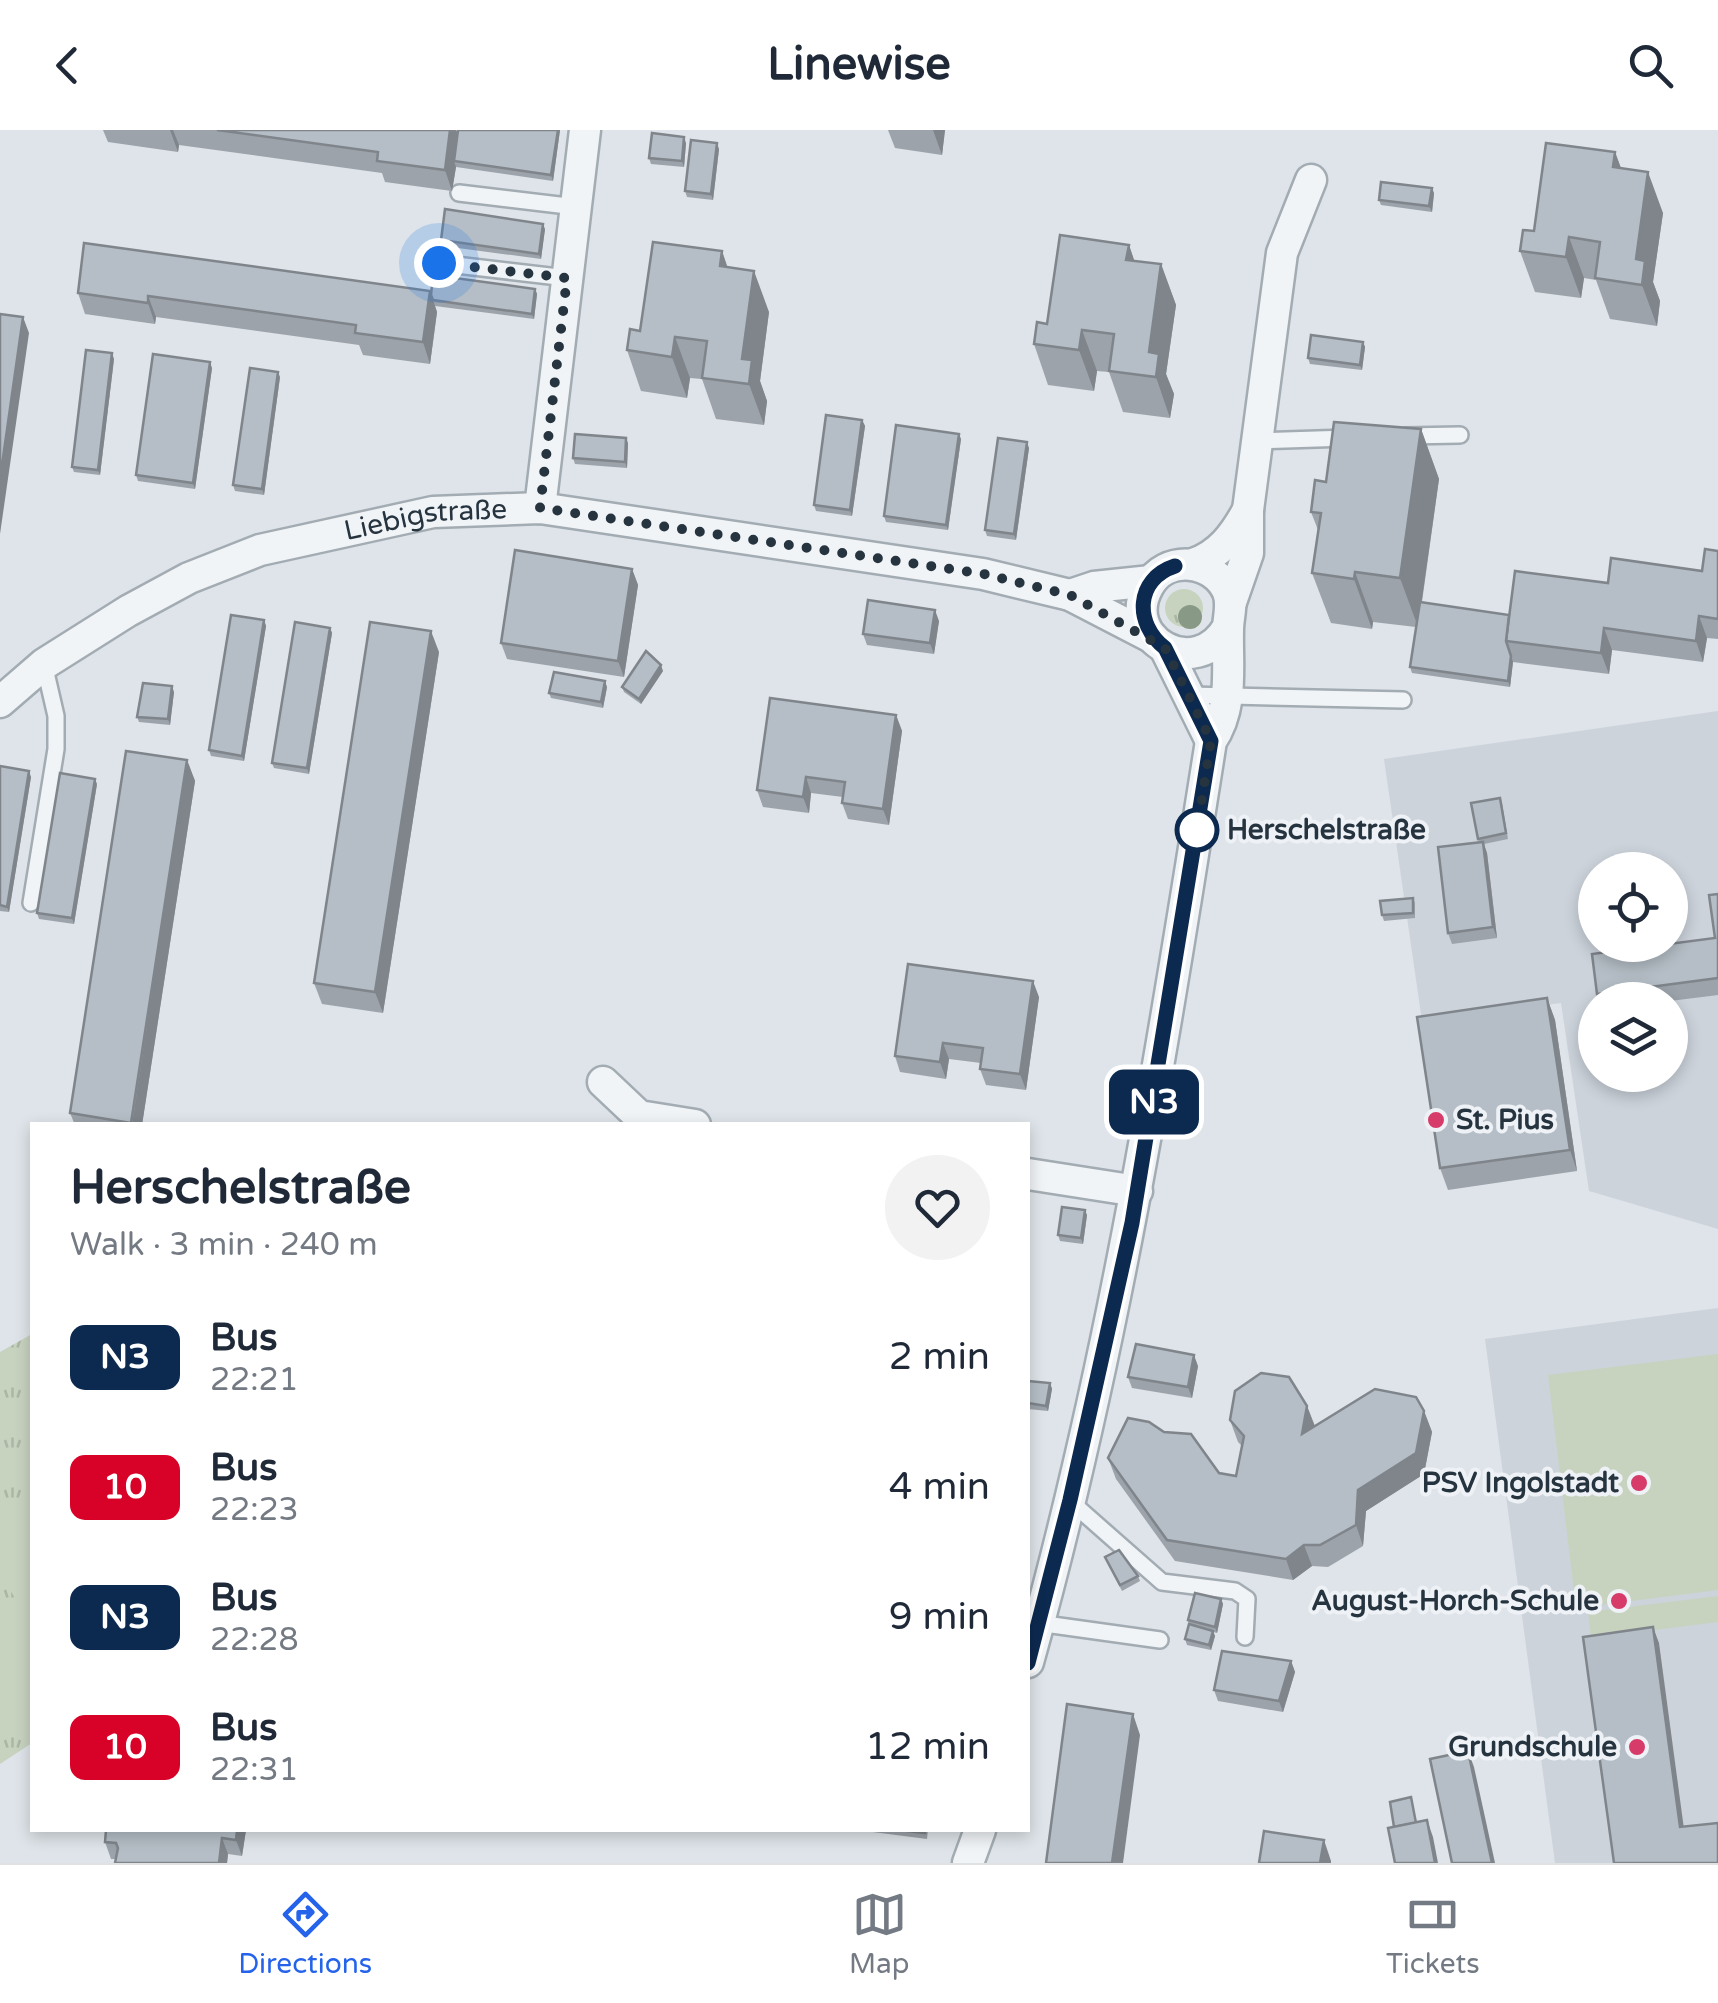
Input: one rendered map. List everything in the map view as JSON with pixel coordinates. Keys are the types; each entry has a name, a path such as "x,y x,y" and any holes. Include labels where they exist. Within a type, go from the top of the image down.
{"street":[{"path":"540,508 585,130"},
{"path":"1159,643 1185,654 1204,651 1218,642 1242,576 1248,553 1248,510 1282,253 1311,180"},
{"name":"Liebigstraße","path":"0,702 44,664 189,578 260,550 434,512 540,508 984,574 1070,595 1159,643"},
{"path":"1211,741 1142,608 1151,581 1164,569 1207,560 1229,540 1248,510"},
{"path":"1030,1654 1070,1500 1138,1190 1211,741 1219,729 1227,695 1228,590 1214,573 1193,564"},
{"name":"Liebigstraße","path":"1070,595 1094,587 1151,581"},
{"path":"603,1082 639,1116 677,1122"},
{"path":"1030,1174 1138,1190"},
{"path":"968,1863 979,1832"}],"lane":[{"path":"459,193 576,207"},
{"path":"439,263 567,278"},
{"path":"1388,437 1460,435"},
{"path":"1257,440 1369,437"},
{"path":"31,903 56,750 56,716 44,664"},
{"path":"1190,696 1404,700"},
{"path":"1070,1500 1162,1582 1236,1591 1247,1599 1245,1637"},
{"path":"1038,1623 1160,1640"}],"shaded area":[{"path":"1718,711 1718,1229 1589,1191 1561,1003 1422,1021 1384,759"},
{"name":"August-Horch-Schule","path":"1718,1308 1718,1863 1555,1863 1485,1339"}],"green space":[{"path":"1184,589 1197,595 1203,608 1197,621 1184,627 1171,621 1165,608 1171,595"},
{"path":"30,1335 30,1744 0,1764 0,1352"},
{"name":"PSV Ingolstadt","path":"1718,1354 1718,1590 1576,1608 1548,1375"},
{"path":"30,1496 30,1622 0,1574 0,1516"},
{"path":"1718,1596 1718,1622 1591,1638 1588,1612"},
{"path":"0,1600 30,1647 30,1693 0,1712"}],"building":[{"path":"217,130 450,130 445,170 377,161 378,152"},
{"path":"458,130 558,130 551,175 454,161"},
{"path":"652,133 684,137 682,161 649,158"},
{"path":"691,140 717,143 711,194 685,191"},
{"path":"1546,143 1615,152 1613,167 1648,172 1636,259 1645,261 1642,285 1595,278 1600,242 1569,237 1566,257 1520,251 1523,230 1534,231"},
{"path":"1381,182 1432,188 1429,206 1379,200"},
{"path":"445,209 543,224 539,254 441,240"},
{"path":"1060,235 1129,245 1126,260 1161,264 1149,352 1159,354 1156,377 1109,371 1114,334 1082,330 1079,350 1034,344 1037,322 1047,324"},
{"path":"653,242 722,251 720,266 754,271 742,359 752,360 749,384 702,378 707,341 675,337 672,357 627,350 630,329 640,331"},
{"path":"84,243 430,291 423,342 355,333 356,325 148,296 148,303 78,293"},
{"path":"433,275 535,289 532,314 433,300"},
{"path":"0,314 23,317 0,479"},
{"path":"1311,335 1363,342 1360,365 1308,358"},
{"path":"86,350 112,353 98,470 72,467"},
{"path":"153,354 210,362 193,483 136,475"},
{"path":"250,368 278,372 262,489 233,485"},
{"path":"826,415 862,420 850,510 814,505"},
{"path":"1334,422 1421,429 1400,578 1355,572 1354,579 1312,573 1321,513 1311,512 1315,480 1326,482"},
{"path":"896,425 959,434 946,525 884,516"},
{"path":"575,434 626,438 625,462 573,458"},
{"path":"998,438 1027,442 1014,534 985,530"},
{"path":"1705,549 1718,551 1718,619 1699,616 1696,641 1604,628 1601,653 1506,641 1515,571 1608,583 1611,558 1702,571"},
{"path":"515,550 632,569 618,661 501,643"},
{"path":"868,600 935,610 930,643 863,634"},
{"path":"1420,602 1509,615 1508,681 1410,667"},
{"path":"231,615 264,620 242,756 209,750"},
{"path":"295,622 330,628 307,768 272,763"},
{"path":"370,622 431,631 375,992 314,983"},
{"path":"646,651 661,665 639,699 622,687"},
{"path":"554,672 605,681 601,702 549,693"},
{"path":"143,683 172,686 168,719 137,717"},
{"path":"770,698 896,715 883,809 842,803 845,782 806,777 803,797 757,790"},
{"path":"126,751 187,760 131,1122 70,1113"},
{"path":"0,766 29,771 7,907 0,905"},
{"path":"60,773 95,779 72,918 37,913"},
{"path":"1500,798 1506,833 1478,839 1471,803"},
{"path":"1483,842 1493,927 1448,933 1438,847"},
{"path":"1718,894 1718,978 1688,982 1596,982 1593,962 1688,962 1688,942 1715,938 1709,895"},
{"path":"1413,898 1413,913 1382,915 1380,901"},
{"path":"908,964 1033,981 1020,1074 980,1069 983,1048 943,1043 940,1062 895,1056"},
{"path":"1547,998 1570,1150 1440,1168 1417,1017"},
{"path":"1062,1207 1085,1210 1081,1238 1058,1235"},
{"path":"1136,1344 1194,1355 1188,1387 1128,1377"},
{"path":"1261,1373 1289,1377 1307,1406 1302,1434 1375,1389 1416,1397 1424,1411 1416,1453 1358,1490 1356,1525 1320,1545 1304,1545 1286,1559 1167,1540 1108,1458 1128,1418 1149,1422 1164,1432 1191,1434 1219,1473 1236,1476 1244,1436 1230,1420 1235,1391"},
{"path":"1030,1381 1050,1383 1046,1406 1030,1403"},
{"path":"1119,1550 1138,1576 1120,1585 1105,1557"},
{"path":"1195,1593 1221,1599 1215,1627 1188,1620"},
{"path":"1189,1624 1213,1631 1209,1645 1185,1639"},
{"name":"Grundschule","path":"1653,1627 1680,1827 1718,1823 1718,1863 1614,1863 1583,1637"},
{"path":"1222,1651 1291,1661 1279,1701 1214,1690"},
{"path":"1067,1704 1133,1714 1112,1863 1046,1863"},
{"path":"1468,1751 1492,1863 1452,1863 1430,1759"},
{"path":"1411,1797 1416,1823 1394,1827 1390,1802"},
{"path":"1427,1820 1435,1863 1395,1863 1388,1828"},
{"path":"1264,1831 1324,1840 1320,1863 1259,1863"},
{"path":"106,1832 237,1832 236,1840 222,1838 219,1863 115,1863 116,1843 105,1842"}],"bus line":[{"name":"N3","path":"1030,1655 1070,1500 1132,1223 1211,741 1165,648 1152,638 1143,618 1146,589 1164,569 1175,566"}],"place":[{"name":"Herschelstraße","path":"1197,830"},
{"name":"St. Pius","path":"1436,1120"},
{"name":"PSV Ingolstadt","path":"1639,1483"},
{"name":"August-Horch-Schule","path":"1619,1601"},
{"name":"Grundschule","path":"1637,1747"}],"route":[{"path":"439,263 567,278 540,508 984,574 1070,595 1165,648 1211,741 1197,830"}]}
